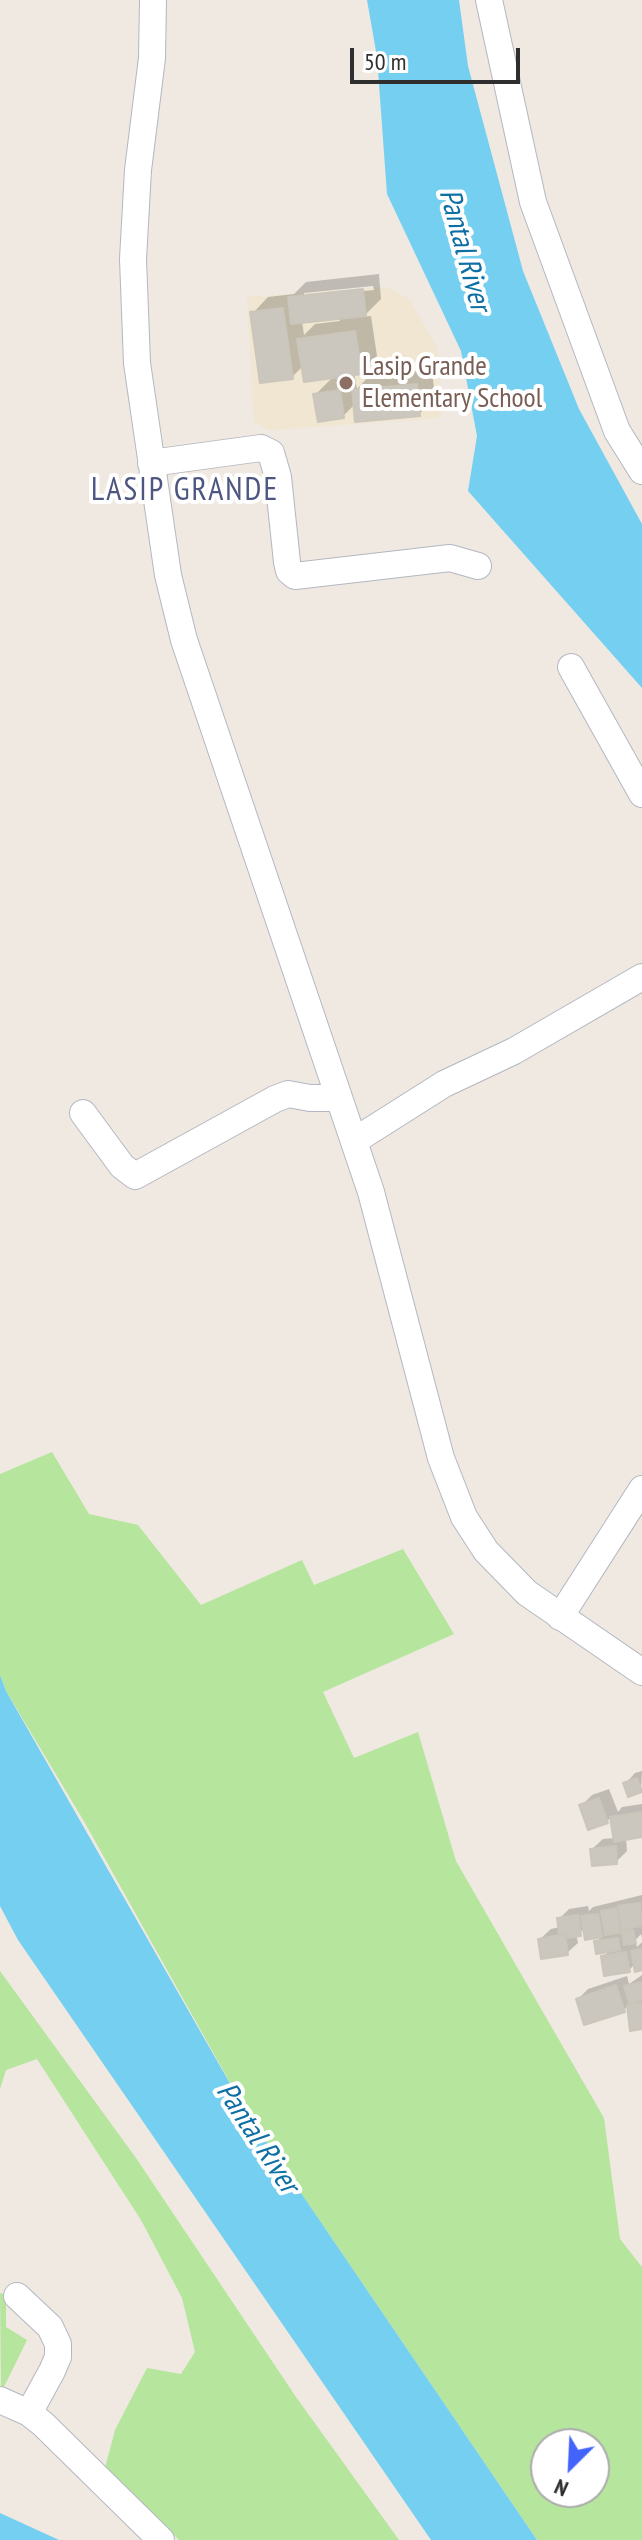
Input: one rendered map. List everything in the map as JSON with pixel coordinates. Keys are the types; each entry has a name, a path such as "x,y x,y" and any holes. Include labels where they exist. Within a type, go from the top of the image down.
{"street":[{"path":"153,0 152,58 138,170 133,259 137,363 168,575 184,640 371,1192 441,1458 464,1517 486,1551 511,1579 560,1617 642,1672"},
{"path":"489,0 533,202 617,431 642,471"},
{"path":"151,463 261,448 271,453 278,477 287,562 289,571 295,576 450,558 478,566"},
{"path":"571,667 642,794"},
{"path":"354,1141 444,1084 514,1051 642,977"},
{"path":"83,1113 122,1166 135,1176 288,1094 339,1098"},
{"path":"560,1617 642,1489"},
{"path":"17,2296 50,2327 58,2344 58,2357 29,2413"},
{"path":"0,2400 29,2413 161,2540"}],"shaded area":[{"name":"Lasip Grande Elementary School","path":"388,287 409,299 438,349 441,418 269,430 254,422 247,297"}],"green space":[{"path":"52,1452 89,1514 138,1525 201,1605 302,1560 314,1585 403,1549 454,1634 323,1692 354,1758 418,1732 456,1861 604,2118 620,2239 642,2267 642,2540 537,2540 248,2115 85,1823 6,1691 0,1675 0,1474"},
{"path":"0,1971 136,2158 296,2397 399,2540 179,2540 105,2468 115,2430 147,2368 181,2374 195,2352 182,2298 141,2220 37,2059 6,2070 0,2089"},
{"path":"0,2293 6,2295 6,2327 27,2340 1,2393"}],"water":[{"name":"Pantal River","path":"367,0 459,0 468,66 523,271 579,409 642,524 642,688 468,491 477,436 461,351 387,194 377,57"},
{"name":"Pantal River","path":"0,1675 6,1691 248,2115 537,2540 431,2540 18,1940 0,1906"},
{"path":"0,2513 59,2540 0,2540"}],"building":[{"path":"363,289 366,316 291,324 288,297"},
{"path":"283,308 293,379 260,383 250,312"},
{"path":"355,331 362,374 304,382 297,339"},
{"path":"417,384 420,416 355,422 352,390"},
{"path":"340,390 344,418 318,422 313,394"},
{"path":"637,1778 642,1792 628,1797 623,1783"},
{"path":"599,1798 608,1823 588,1830 579,1805"},
{"path":"642,1812 642,1837 614,1842 610,1817"},
{"path":"616,1846 617,1864 592,1866 590,1849"},
{"path":"640,1903 642,1926 622,1929 618,1906"},
{"path":"616,1908 620,1933 605,1935 601,1911"},
{"path":"598,1914 602,1937 585,1940 581,1916"},
{"path":"578,1915 581,1936 568,1938 567,1932 559,1933 557,1918"},
{"path":"633,1930 636,1943 624,1945 622,1931"},
{"path":"565,1934 568,1955 541,1959 538,1939"},
{"path":"618,1938 620,1950 596,1954 594,1941"},
{"path":"642,1949 642,1970 635,1972 631,1951"},
{"path":"626,1952 630,1972 604,1976 601,1956"},
{"path":"642,1982 642,2000 629,2003 624,1986"},
{"path":"616,1985 625,2012 584,2025 576,1999"},
{"path":"642,2003 642,2029 630,2031 627,2005"}],"place":[{"name":"Lasip Grande Elementary School","path":"346,383"}],"district":[{"name":"LASIP GRANDE","path":"185,491"}]}
